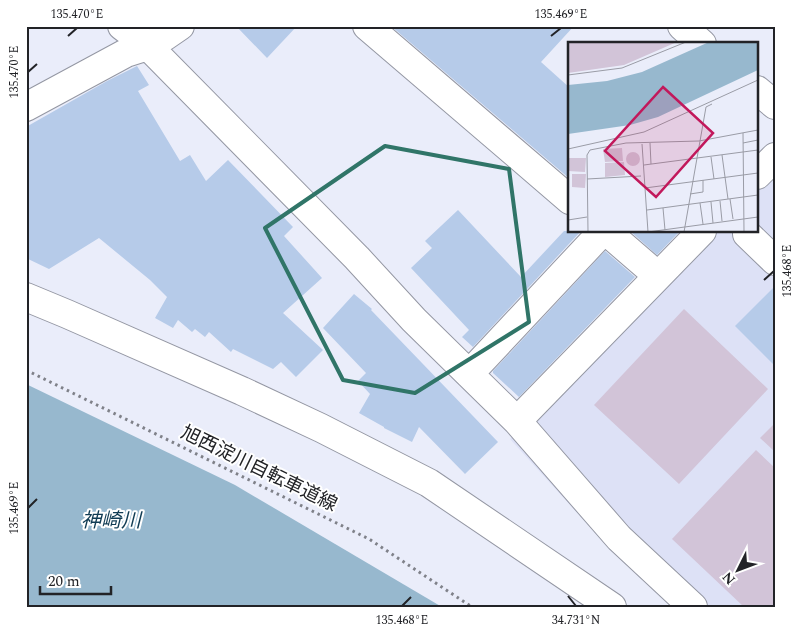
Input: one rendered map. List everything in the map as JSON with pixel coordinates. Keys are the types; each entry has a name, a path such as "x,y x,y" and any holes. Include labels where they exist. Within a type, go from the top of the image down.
{"street":[{"path":"122,26 148,46 357,258 414,320 517,421 619,538 693,607"},
{"path":"26,107 126,53 148,46 180,26"},
{"path":"367,26 568,198"},
{"path":"682,26 700,42"},
{"path":"758,91 775,105"},
{"path":"758,174 775,157"},
{"path":"469,374 604,232"},
{"path":"606,232 658,276"},
{"path":"517,421 701,232"},
{"path":"747,234 775,261"},
{"path":"26,297 242,391 430,483 612,607"}],"path":[{"name":"旭西淀川自転車道線","path":"26,370 369,539 472,607"}],"highlighted area":[{"path":"385,146 509,169 529,322 415,393 343,380 265,228"}],"shaded area":[{"path":"775,170 775,607 676,607 582,518 510,439 713,232 758,232 758,187"},
{"path":"684,309 768,389 679,484 594,405"},
{"path":"775,423 775,452 760,438"},
{"path":"756,450 775,468 775,607 744,607 672,539"}],"water":[{"name":"神崎川","path":"26,384 235,485 442,607 26,607"}],"building":[{"path":"236,26 297,26 267,58"},
{"path":"391,26 574,26 541,62 568,86 568,177"},
{"path":"137,66 149,85 138,91 180,161 190,155 206,181 228,160 293,227 284,236 322,278 283,313 323,350 296,377 281,362 273,369 233,349 231,352 209,332 205,337 195,329 192,332 178,320 173,328 155,318 167,297 150,280 99,238 49,269 26,258 26,127"},
{"path":"458,210 521,277 564,231 580,232 473,347 462,337 469,330 411,268 432,248 425,241"},
{"path":"631,232 679,232 657,255"},
{"path":"605,251 635,277 519,397 493,371"},
{"path":"775,286 775,366 735,326"},
{"path":"354,294 372,309 498,442 465,474 419,427 412,442 359,413 370,394 358,381 366,373 323,328"}]}
